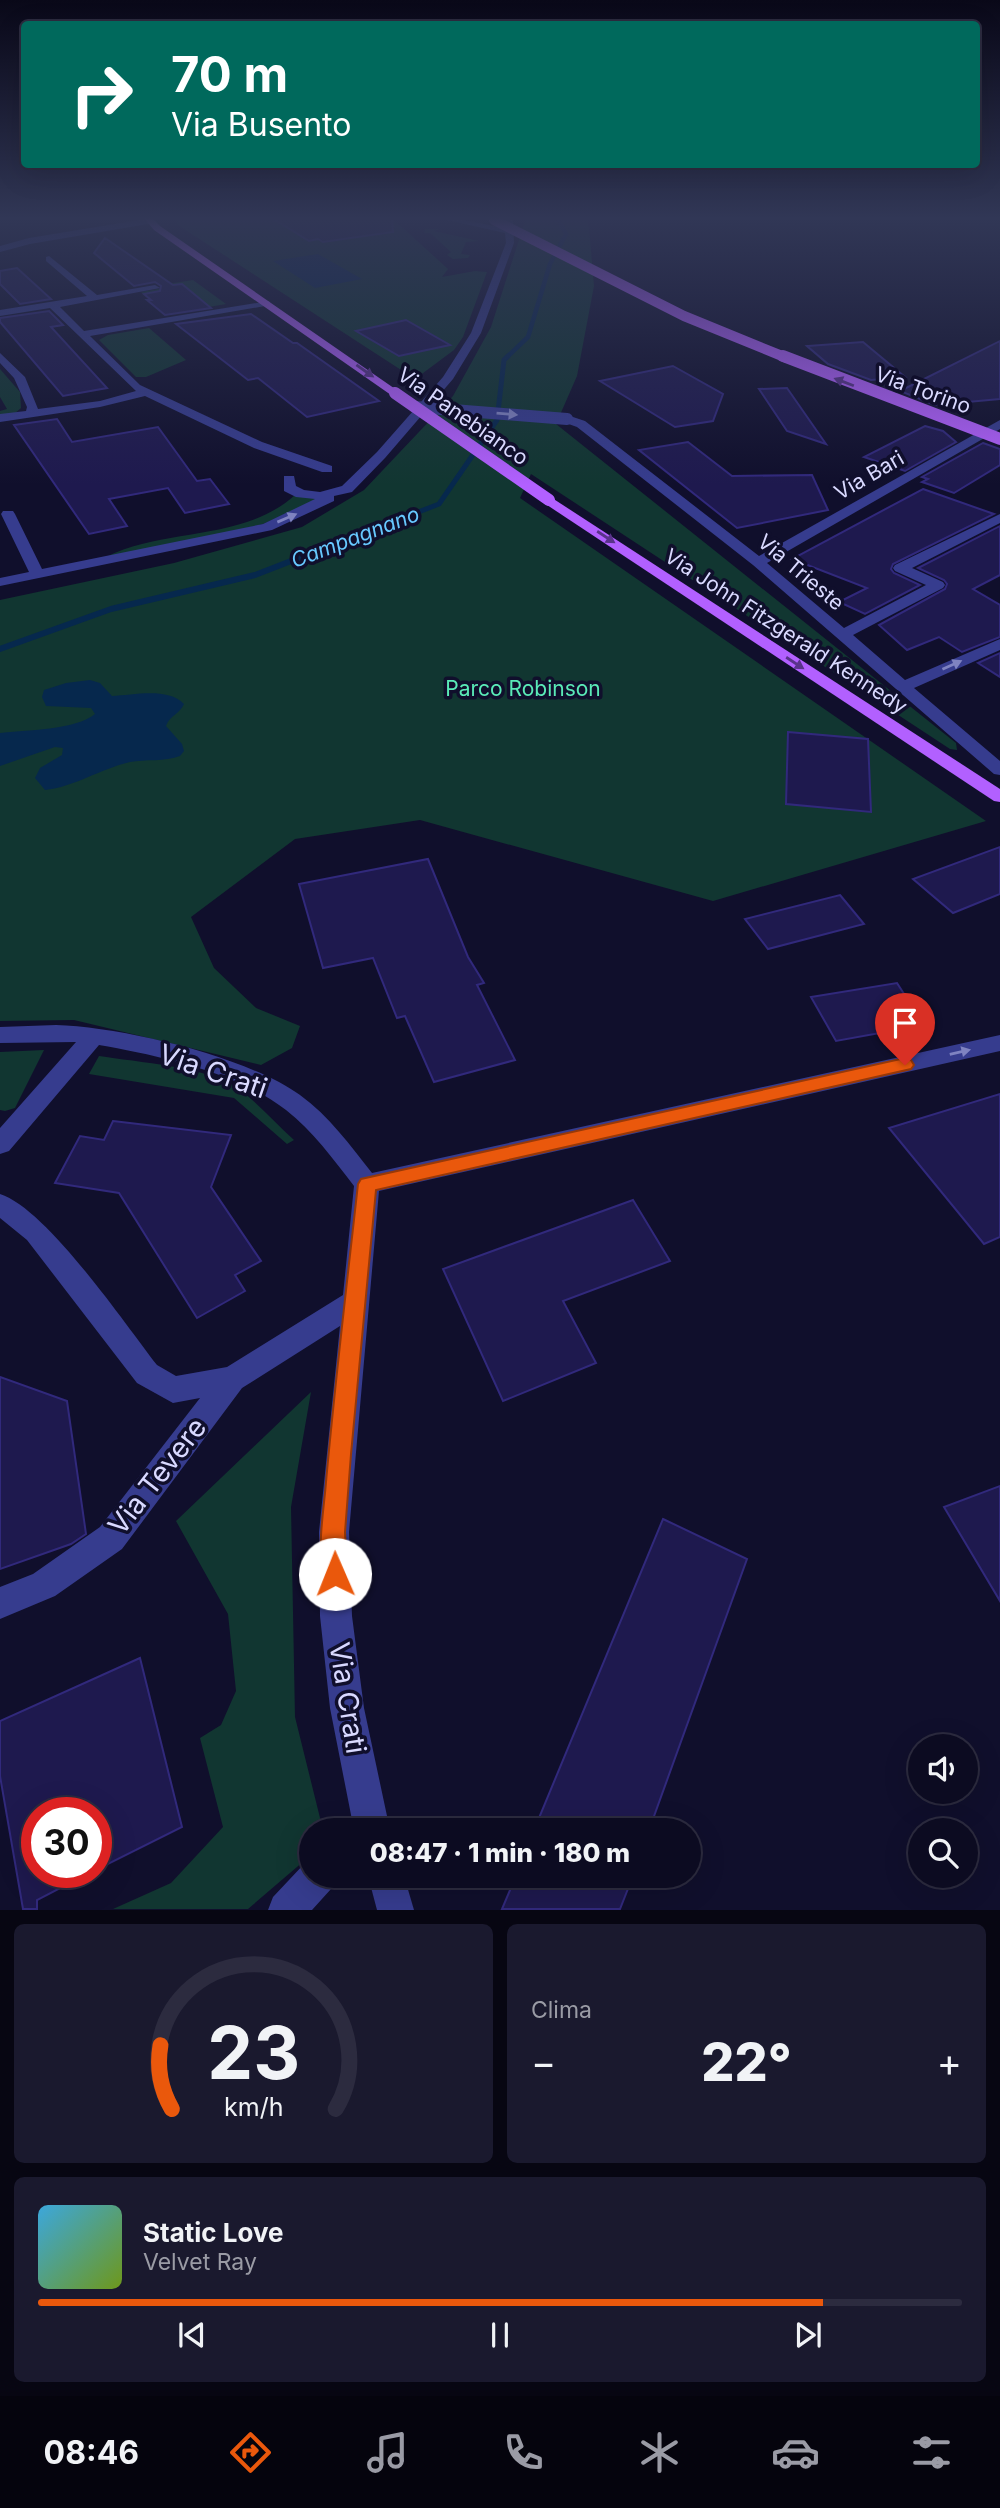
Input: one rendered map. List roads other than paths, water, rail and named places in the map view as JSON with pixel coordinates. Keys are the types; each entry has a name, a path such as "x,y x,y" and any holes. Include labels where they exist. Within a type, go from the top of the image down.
{"main road":[{"name":"Via Panebianco","path":"271,307 549,500"},
{"name":"Via Torino","path":"666,307 756,347 1000,439"},
{"name":"Via John Fitzgerald Kennedy","path":"549,500 1000,797"}],"street":[{"path":"0,313 38,307"},
{"path":"54,307 136,387 258,445 342,471 382,455"},
{"path":"84,334 241,307"},
{"path":"78,565 124,547 241,522 274,509 292,485 309,470 342,471 382,455 447,379 476,333 486,307"},
{"path":"0,356 19,377 33,407 31,414"},
{"path":"0,418 100,404 147,392"},
{"name":"Via Trieste","path":"415,407 574,421 758,562 1000,770"},
{"name":"Via Bari","path":"758,562 1000,424"},
{"path":"974,439 1000,444"},
{"path":"258,445 292,485 320,496 339,493"},
{"path":"339,493 342,471"},
{"path":"0,582 267,527 339,493"},
{"path":"8,514 37,574"},
{"path":"843,634 938,585 900,568 1000,518"},
{"path":"904,687 1000,644"},
{"name":"Via Crati","path":"0,1035 66,1033 94,1036 232,1071 279,1093 312,1118 367,1184 334,1532 335,1592 347,1708 366,1818"},
{"path":"0,1144 94,1036"},
{"path":"367,1184 1000,1043"},
{"name":"Via Tevere","path":"0,1204 36,1233 147,1374 173,1390 232,1379"},
{"name":"Via Tevere","path":"0,1603 44,1585 111,1538 232,1379 356,1300"},
{"path":"286,1909 306,1888"},
{"path":"390,1888 396,1909"}],"water":[{"path":"90,680 100,683 112,696 150,693 169,695 184,704 166,726 182,744 184,751 174,758 119,765 45,790 35,778 40,768 62,755 63,748 55,747 0,766 0,733 63,726 95,714 91,708 46,706 42,697 44,690 66,683"}],"waterway":[{"name":"Campagnano","path":"506,358 528,337 537,307"},
{"name":"Campagnano","path":"354,537 439,504 497,420 506,358"},
{"name":"Campagnano","path":"0,649 111,609 255,575 358,535"}],"park label":[{"name":"Parco Robinson","path":"523,688"}]}
